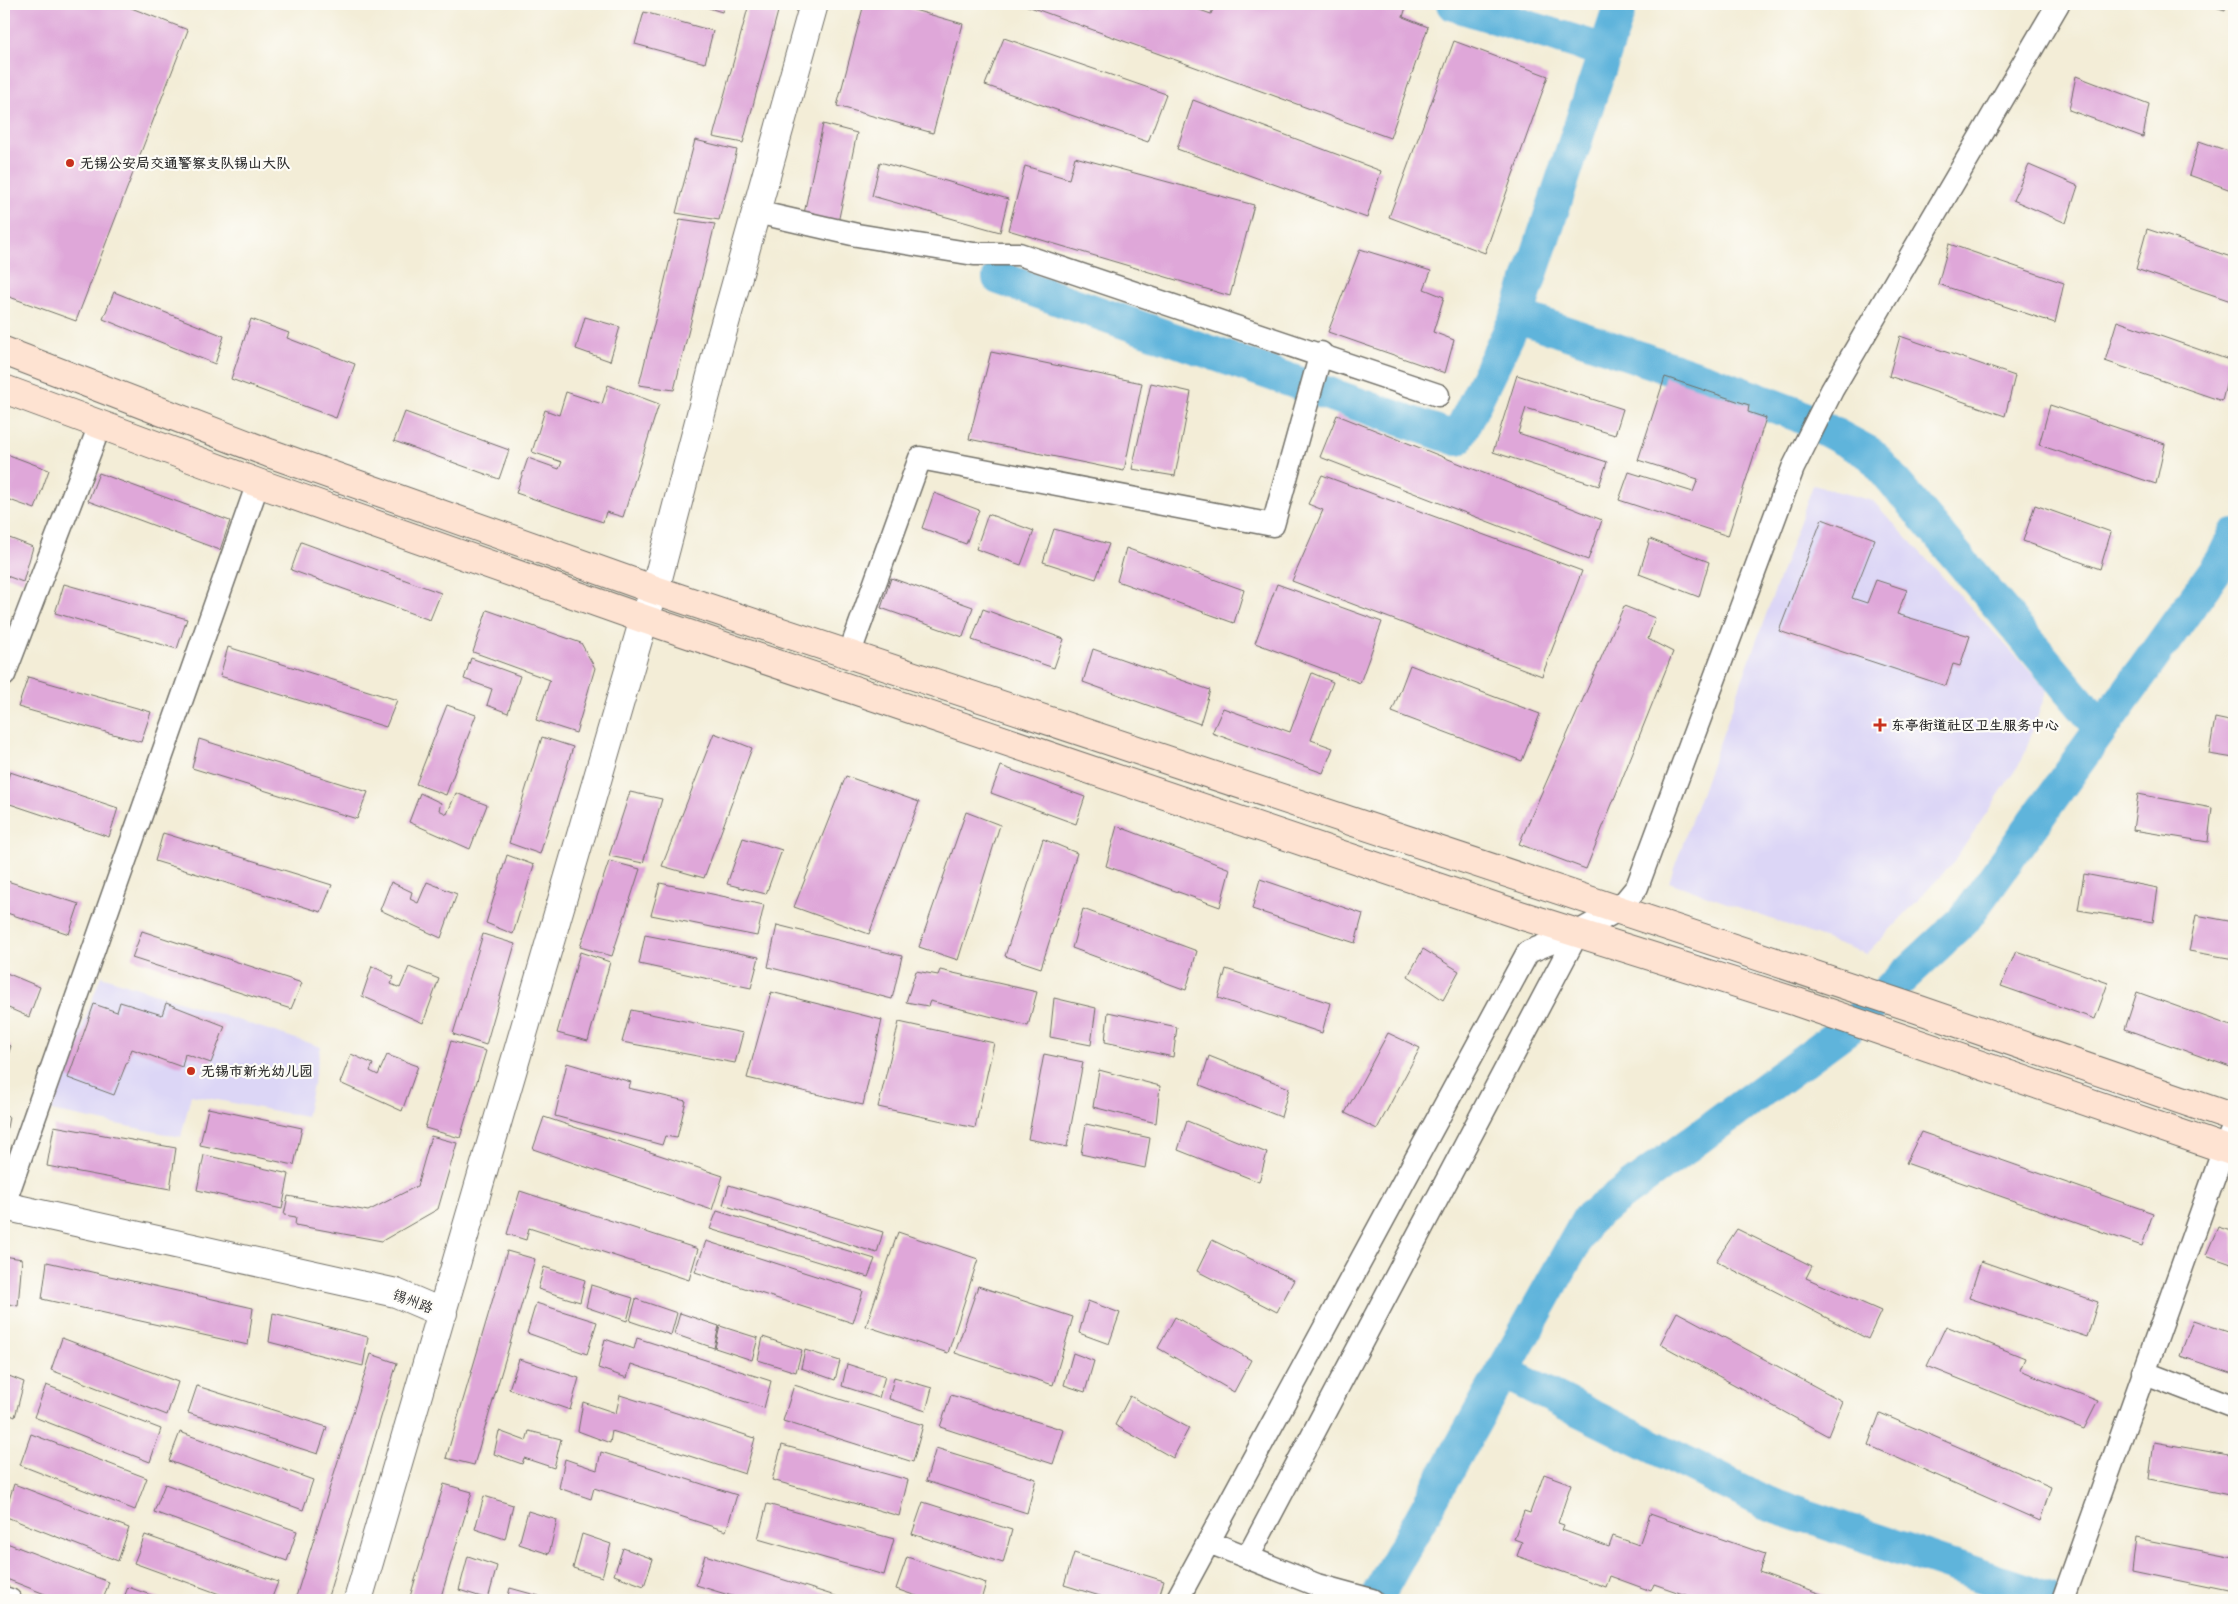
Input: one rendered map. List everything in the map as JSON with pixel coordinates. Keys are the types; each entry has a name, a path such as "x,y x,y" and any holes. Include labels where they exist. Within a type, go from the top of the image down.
{"main road":[{"path":"4,350 269,453 655,590 1824,980 1917,1009 2234,1118"},
{"path":"4,389 258,483 644,619 1510,912 1578,932 2231,1142"}],"street":[{"path":"358,1600 644,619 655,590 756,212 814,4"},
{"path":"1177,1600 1528,952 1578,932 1618,910 1637,887 1793,468 1832,390 2058,4"},
{"path":"756,212 857,236 974,254 1020,254 1438,394"},
{"path":"849,655 920,458 1273,525 1320,354"},
{"path":"4,675 100,424"},
{"path":"4,1205 258,483"},
{"path":"1248,1557 1578,932"},
{"path":"2063,1600 2143,1372 2231,1142"},
{"name":"锡州路","path":"4,1205 396,1293 442,1313"},
{"name":"锡州路","path":"4,1225 392,1310 442,1313"},
{"path":"2143,1372 2234,1407"},
{"path":"1209,1542 1317,1585 1372,1600"},
{"path":"4,1598 10,1600"}],"shaded area":[{"name":"东亭街道社区卫生服务中心","path":"1813,485 1873,501 2047,690 2022,760 1953,863 1867,954 1669,882"},
{"name":"无锡市新光幼儿园","path":"101,976 321,1047 306,1117 191,1095 181,1137 51,1111"}],"building":[{"name":"无锡公安局交通警察支队锡山大队","path":"4,4 121,4 188,30 76,321 4,295"},
{"path":"696,4 724,4 722,12"},
{"path":"749,4 780,4 743,143 713,137"},
{"path":"864,4 893,4 963,24 933,133 837,106"},
{"path":"1022,4 1133,4 1148,9 1150,4 1183,4 1211,14 1215,4 1398,4 1406,7 1403,17 1428,27 1390,138"},
{"path":"2205,4 2226,4 2225,10"},
{"path":"644,12 713,31 705,63 635,44"},
{"path":"1004,38 1166,94 1148,142 985,85"},
{"path":"1454,41 1548,76 1485,253 1389,217"},
{"path":"2076,76 2149,104 2143,137 2069,110"},
{"path":"1193,100 1381,171 1367,218 1177,149"},
{"path":"823,124 857,133 836,232 802,223"},
{"path":"695,140 737,150 719,220 676,213"},
{"path":"2199,141 2234,153 2234,191 2189,175"},
{"path":"1075,157 1254,205 1230,296 1008,230 1025,166 1069,179"},
{"path":"880,162 1008,199 1000,232 872,196"},
{"path":"2029,165 2078,186 2066,223 2013,200"},
{"path":"680,219 715,224 674,390 639,385"},
{"path":"2147,229 2234,258 2234,302 2136,269"},
{"path":"1949,244 2064,283 2055,323 1938,284"},
{"path":"1360,249 1431,271 1424,289 1444,297 1433,332 1454,340 1445,373 1328,332"},
{"path":"114,292 224,336 215,364 103,319"},
{"path":"585,317 620,327 610,361 576,349"},
{"path":"251,319 289,333 287,338 355,364 336,418 231,379"},
{"path":"2117,321 2232,361 2222,401 2105,361"},
{"path":"1900,336 2015,376 2005,416 1889,376"},
{"path":"991,352 1142,383 1124,471 969,439"},
{"path":"1517,375 1623,409 1615,435 1526,408 1518,433 1607,462 1599,486 1493,452"},
{"path":"1665,377 1749,405 1748,412 1766,418 1728,536 1619,500 1629,472 1693,492 1698,479 1638,460"},
{"path":"1151,383 1191,392 1175,476 1132,469"},
{"path":"608,385 659,404 623,517 606,512 603,522 516,493 528,458 559,469 562,462 532,452 545,410 559,415 566,392 602,404"},
{"path":"2050,405 2165,444 2156,484 2039,445"},
{"path":"405,412 509,450 499,479 394,441"},
{"path":"1337,415 1602,520 1588,560 1320,457"},
{"path":"4,453 49,470 35,509 4,498"},
{"path":"99,473 230,521 220,550 88,501"},
{"path":"1322,475 1582,571 1542,676 1292,581 1323,510 1308,504"},
{"path":"934,493 979,510 966,544 922,528"},
{"path":"2035,505 2111,532 2100,569 2023,541"},
{"path":"988,514 1034,531 1021,565 976,549"},
{"path":"1822,519 1875,539 1852,598 1867,603 1876,580 1907,590 1897,614 1970,636 1960,666 1953,664 1946,686 1779,631"},
{"path":"1054,529 1109,544 1096,579 1043,562"},
{"path":"4,536 33,547 23,582 4,575"},
{"path":"1650,539 1709,562 1699,597 1639,574"},
{"path":"301,542 441,593 430,620 291,570"},
{"path":"1126,548 1244,590 1234,623 1117,581"},
{"path":"891,578 973,607 963,637 881,608"},
{"path":"64,584 187,619 177,649 55,613"},
{"path":"1277,584 1382,622 1360,683 1255,643"},
{"path":"1624,606 1655,618 1648,639 1673,652 1586,869 1519,844"},
{"path":"983,609 1064,639 1054,668 972,640"},
{"path":"487,610 581,643 595,668 576,733 536,720 550,680 473,652"},
{"path":"228,647 397,700 386,727 220,676"},
{"path":"1093,649 1210,690 1200,724 1083,682"},
{"path":"471,658 520,676 508,713 487,705 492,689 464,679"},
{"path":"1410,665 1540,714 1522,761 1392,712"},
{"path":"1312,673 1333,682 1311,740 1333,748 1323,773 1212,733 1223,708 1290,732"},
{"path":"28,677 151,712 141,742 18,707"},
{"path":"447,705 476,715 446,795 416,784"},
{"path":"2215,718 2234,722 2234,758 2209,754"},
{"path":"714,733 752,748 704,878 662,866"},
{"path":"542,737 573,747 540,854 509,843"},
{"path":"199,739 368,792 357,819 192,768"},
{"path":"1001,766 1085,797 1076,824 991,793"},
{"path":"10,772 118,808 109,837 4,802 4,789"},
{"path":"846,776 919,802 869,934 794,907"},
{"path":"630,792 662,799 643,863 609,856"},
{"path":"420,793 441,803 439,810 447,814 456,793 487,805 470,849 409,822"},
{"path":"2138,794 2212,808 2208,842 2133,830"},
{"path":"966,812 1000,825 958,960 919,947"},
{"path":"1117,826 1230,869 1220,907 1106,866"},
{"path":"163,833 332,885 321,912 155,861"},
{"path":"743,838 782,850 766,894 727,884"},
{"path":"1043,839 1077,853 1041,968 1005,956"},
{"path":"507,855 534,865 513,934 486,923"},
{"path":"609,861 640,869 612,956 580,947"},
{"path":"2084,874 2158,888 2153,922 2078,910"},
{"path":"1260,879 1363,914 1355,943 1252,909"},
{"path":"4,880 79,904 69,934 4,912"},
{"path":"391,882 412,892 410,899 418,903 427,882 457,894 441,938 380,910"},
{"path":"660,883 764,905 757,936 651,915"},
{"path":"1083,909 1197,951 1186,990 1072,948"},
{"path":"2196,915 2234,922 2234,959 2189,951"},
{"path":"777,925 902,956 892,999 768,967"},
{"path":"142,931 302,983 291,1009 132,958"},
{"path":"483,934 515,944 486,1045 453,1034"},
{"path":"645,935 759,957 751,988 639,964"},
{"path":"1423,949 1459,971 1443,1000 1408,976"},
{"path":"2016,951 2108,983 2095,1019 2001,986"},
{"path":"580,952 610,962 588,1041 557,1033"},
{"path":"372,966 394,977 391,984 400,988 409,967 439,979 423,1023 362,996"},
{"path":"1226,969 1330,1003 1322,1033 1218,998"},
{"path":"940,970 1037,992 1028,1026 930,1001 928,1006 906,1002 916,971 938,975"},
{"path":"4,972 40,987 29,1017 4,1006"},
{"path":"771,992 882,1020 863,1105 747,1078"},
{"path":"2137,992 2234,1027 2233,1068 2125,1029"},
{"path":"1054,998 1096,1008 1091,1045 1050,1037"},
{"path":"120,1002 162,1015 166,1003 225,1026 211,1063 185,1054 182,1067 132,1049 114,1095 68,1078 94,1004 117,1012"},
{"path":"631,1010 743,1033 735,1063 622,1042"},
{"path":"1108,1012 1177,1027 1173,1057 1105,1042"},
{"path":"899,1022 994,1043 975,1128 878,1107"},
{"path":"1388,1033 1420,1048 1377,1129 1345,1113"},
{"path":"451,1041 486,1051 460,1138 425,1128"},
{"path":"4,1044 11,1046 4,1067"},
{"path":"351,1054 373,1064 370,1071 378,1075 387,1055 418,1066 402,1111 340,1083"},
{"path":"1044,1054 1083,1062 1067,1147 1028,1139"},
{"path":"1209,1056 1289,1088 1281,1117 1200,1085"},
{"path":"567,1063 631,1082 628,1088 686,1101 677,1138 665,1136 662,1145 555,1116"},
{"path":"1099,1070 1160,1086 1156,1123 1093,1107"},
{"path":"208,1108 302,1128 294,1165 200,1145"},
{"path":"4,1116 9,1117 5,1138 4,1138"},
{"path":"544,1117 723,1176 712,1210 533,1149"},
{"path":"1187,1121 1267,1153 1259,1182 1178,1150"},
{"path":"1086,1124 1150,1138 1145,1168 1081,1154"},
{"path":"54,1126 176,1148 170,1189 47,1166"},
{"path":"1921,1132 2153,1213 2142,1246 1906,1163"},
{"path":"431,1136 457,1143 438,1209 382,1241 295,1225 296,1217 284,1215 288,1196 368,1211 417,1186"},
{"path":"204,1155 289,1174 282,1209 197,1190"},
{"path":"729,1185 883,1232 877,1253 723,1205"},
{"path":"520,1191 698,1249 689,1280 529,1228 526,1240 507,1234"},
{"path":"717,1211 875,1259 868,1277 710,1229"},
{"path":"2218,1227 2234,1232 2234,1265 2206,1255"},
{"path":"1737,1229 1812,1266 1806,1278 1881,1311 1868,1339 1716,1261"},
{"path":"898,1232 978,1259 948,1353 866,1326"},
{"path":"1212,1240 1294,1280 1277,1312 1197,1271"},
{"path":"706,1241 863,1291 853,1323 695,1272"},
{"path":"507,1251 535,1259 474,1465 446,1458"},
{"path":"4,1256 22,1259 18,1306 4,1303"},
{"path":"1981,1261 2098,1302 2087,1337 1969,1298"},
{"path":"47,1262 253,1308 248,1345 42,1299"},
{"path":"544,1267 585,1280 580,1302 538,1289"},
{"path":"591,1285 633,1298 627,1321 586,1307"},
{"path":"978,1286 1073,1317 1053,1385 955,1353"},
{"path":"636,1299 677,1313 671,1335 630,1321"},
{"path":"1088,1301 1120,1313 1109,1344 1079,1333"},
{"path":"536,1303 597,1322 587,1354 527,1333"},
{"path":"1677,1312 1842,1401 1828,1436 1660,1344"},
{"path":"273,1313 368,1337 363,1366 269,1342"},
{"path":"680,1313 719,1326 714,1348 674,1334"},
{"path":"1175,1317 1251,1360 1234,1392 1158,1348"},
{"path":"2193,1320 2234,1334 2234,1374 2180,1356"},
{"path":"720,1326 758,1338 752,1360 715,1348"},
{"path":"1946,1326 2025,1358 2020,1370 2098,1401 2084,1429 1927,1366"},
{"path":"763,1337 802,1350 796,1372 758,1360"},
{"path":"62,1338 178,1382 167,1415 51,1370"},
{"path":"637,1338 771,1381 764,1408 631,1364 627,1378 598,1368 605,1339 634,1349"},
{"path":"805,1350 840,1361 835,1380 801,1368"},
{"path":"1073,1353 1094,1361 1085,1392 1064,1385"},
{"path":"371,1354 397,1363 327,1600 295,1600"},
{"path":"519,1359 579,1378 570,1410 509,1389"},
{"path":"847,1364 885,1376 879,1398 842,1386"},
{"path":"4,1374 24,1382 15,1417 4,1412"},
{"path":"894,1377 932,1388 926,1411 889,1399"},
{"path":"46,1385 161,1429 150,1462 34,1417"},
{"path":"794,1385 923,1425 913,1462 783,1421"},
{"path":"197,1386 327,1427 318,1454 188,1413"},
{"path":"620,1395 755,1438 745,1474 612,1431 610,1443 578,1431 583,1402 616,1413"},
{"path":"951,1395 1064,1430 1053,1464 940,1427"},
{"path":"1130,1396 1189,1428 1173,1458 1115,1425"},
{"path":"1880,1413 2051,1487 2040,1521 1868,1445"},
{"path":"499,1431 526,1441 529,1431 561,1439 554,1468 524,1458 522,1464 494,1454"},
{"path":"180,1432 313,1480 303,1510 169,1461"},
{"path":"31,1434 147,1478 135,1510 20,1465"},
{"path":"2154,1442 2234,1456 2234,1496 2149,1479"},
{"path":"782,1445 908,1480 899,1516 772,1480"},
{"path":"936,1448 1036,1479 1027,1513 926,1481"},
{"path":"601,1452 737,1495 726,1531 594,1488 591,1499 559,1488 565,1459 597,1470"},
{"path":"1544,1474 1571,1484 1558,1523 1564,1525 1562,1530 1609,1547 1613,1536 1639,1545 1650,1514 1765,1554 1759,1572 1838,1600 1700,1600 1654,1584 1651,1591 1610,1576 1606,1587 1517,1556 1522,1542 1514,1539 1524,1511 1530,1513"},
{"path":"14,1484 129,1528 118,1561 4,1516"},
{"path":"165,1484 297,1531 287,1561 154,1512"},
{"path":"444,1484 472,1492 440,1600 409,1600"},
{"path":"484,1496 513,1505 505,1539 475,1529"},
{"path":"923,1502 1012,1530 1003,1563 912,1534"},
{"path":"767,1504 894,1539 884,1575 758,1539"},
{"path":"528,1511 557,1520 549,1554 519,1544"},
{"path":"582,1534 611,1544 602,1577 573,1568"},
{"path":"145,1535 278,1582 271,1600 236,1600 134,1563"},
{"path":"2136,1538 2234,1557 2234,1592 2132,1571"},
{"path":"4,1542 109,1582 103,1600 60,1600 4,1578"},
{"path":"623,1548 653,1559 644,1586 614,1575"},
{"path":"1074,1553 1164,1581 1158,1600 1113,1600 1064,1585"},
{"path":"705,1555 848,1600 745,1600 696,1585"},
{"path":"468,1556 497,1566 488,1599 459,1590"},
{"path":"907,1557 986,1583 981,1600 928,1600 896,1589"},
{"path":"128,1587 165,1600 123,1600"},
{"path":"510,1588 539,1596 538,1600 507,1600"}],"waterway":[{"path":"1453,4 1605,51"},
{"path":"1621,4 1517,316 1708,381 1798,415 1871,454 2101,728"},
{"path":"999,278 1457,439 1517,316"},
{"path":"1375,1600 1588,1219 1849,1027 1963,921 2222,561 2234,536"},
{"path":"1503,1372 1767,1503 2053,1600"}],"place":[{"name":"无锡公安局交通警察支队锡山大队","path":"70,163"},
{"name":"东亭街道社区卫生服务中心","path":"1880,725"},
{"name":"无锡市新光幼儿园","path":"191,1071"}]}
